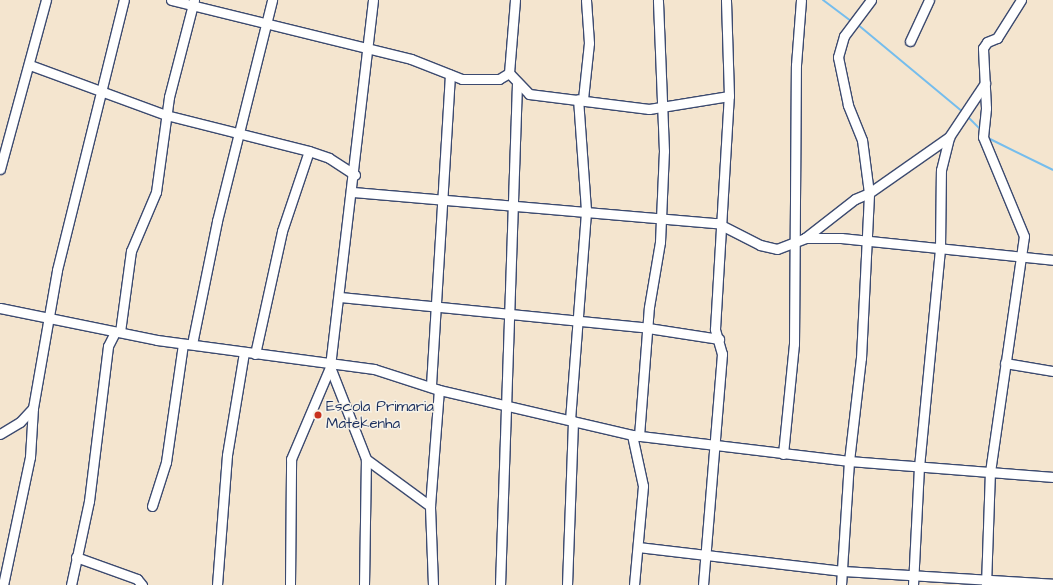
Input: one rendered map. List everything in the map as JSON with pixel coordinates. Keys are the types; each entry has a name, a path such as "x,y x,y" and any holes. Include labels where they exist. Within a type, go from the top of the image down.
{"street":[{"path":"0,169 30,65 46,0"},
{"path":"3,585 4,553 30,457 34,408 47,318 124,0"},
{"path":"171,0 193,3 267,24 411,59 450,75 473,81 499,79 509,73"},
{"path":"152,506 166,462 188,344 208,257 272,0"},
{"path":"290,585 291,459 330,364 353,192 373,0"},
{"path":"515,0 509,73 517,84 529,94 581,99 649,109 729,96"},
{"path":"567,585 571,421 580,320 586,210 581,99 589,43 586,0"},
{"path":"634,585 643,486 636,436 660,216 664,151 660,107 661,29 658,0"},
{"path":"703,585 722,354 715,329 724,225 729,96 726,0"},
{"path":"783,454 794,344 796,65 801,0"},
{"path":"841,585 849,461 862,358 869,193 862,140 848,105 838,57 844,36 871,0"},
{"path":"910,41 929,0"},
{"path":"986,582 990,472 1005,363 1023,257 1024,236 983,137 985,44 997,38 1021,0"},
{"path":"71,585 89,501 108,346 118,332 131,251 156,192 166,115 193,3"},
{"path":"30,65 166,115 240,132 309,151 329,158 355,175"},
{"path":"431,386 444,199 450,75"},
{"path":"914,581 920,467 940,248 941,170 949,137 985,83"},
{"path":"500,585 504,531 503,406 514,204 517,84"},
{"path":"353,192 660,216 724,225 760,245 777,249 805,238 855,199 869,193 949,137"},
{"path":"255,354 282,231 309,151"},
{"path":"805,238 868,241 1053,260"},
{"path":"340,297 437,305 508,315 580,320 648,328 719,339"},
{"path":"0,308 118,332 188,344 374,369 431,386 439,390 636,436 849,461 1053,478"},
{"path":"98,328 108,346"},
{"path":"217,585 228,455 244,352"},
{"path":"1005,363 1053,371"},
{"path":"330,364 366,459 364,585"},
{"path":"433,585 430,506 439,390"},
{"path":"0,434 20,422 34,408"},
{"path":"366,459 430,506"},
{"path":"638,547 706,557 843,571 914,581 1053,584"},
{"path":"76,557 137,579 142,585"}],"waterway":[{"path":"823,0 851,21"},
{"path":"857,24 963,112"},
{"path":"967,116 981,130"},
{"path":"988,138 1053,170"}],"place":[{"name":"Escola Primaria Matekenha","path":"318,415"}]}
